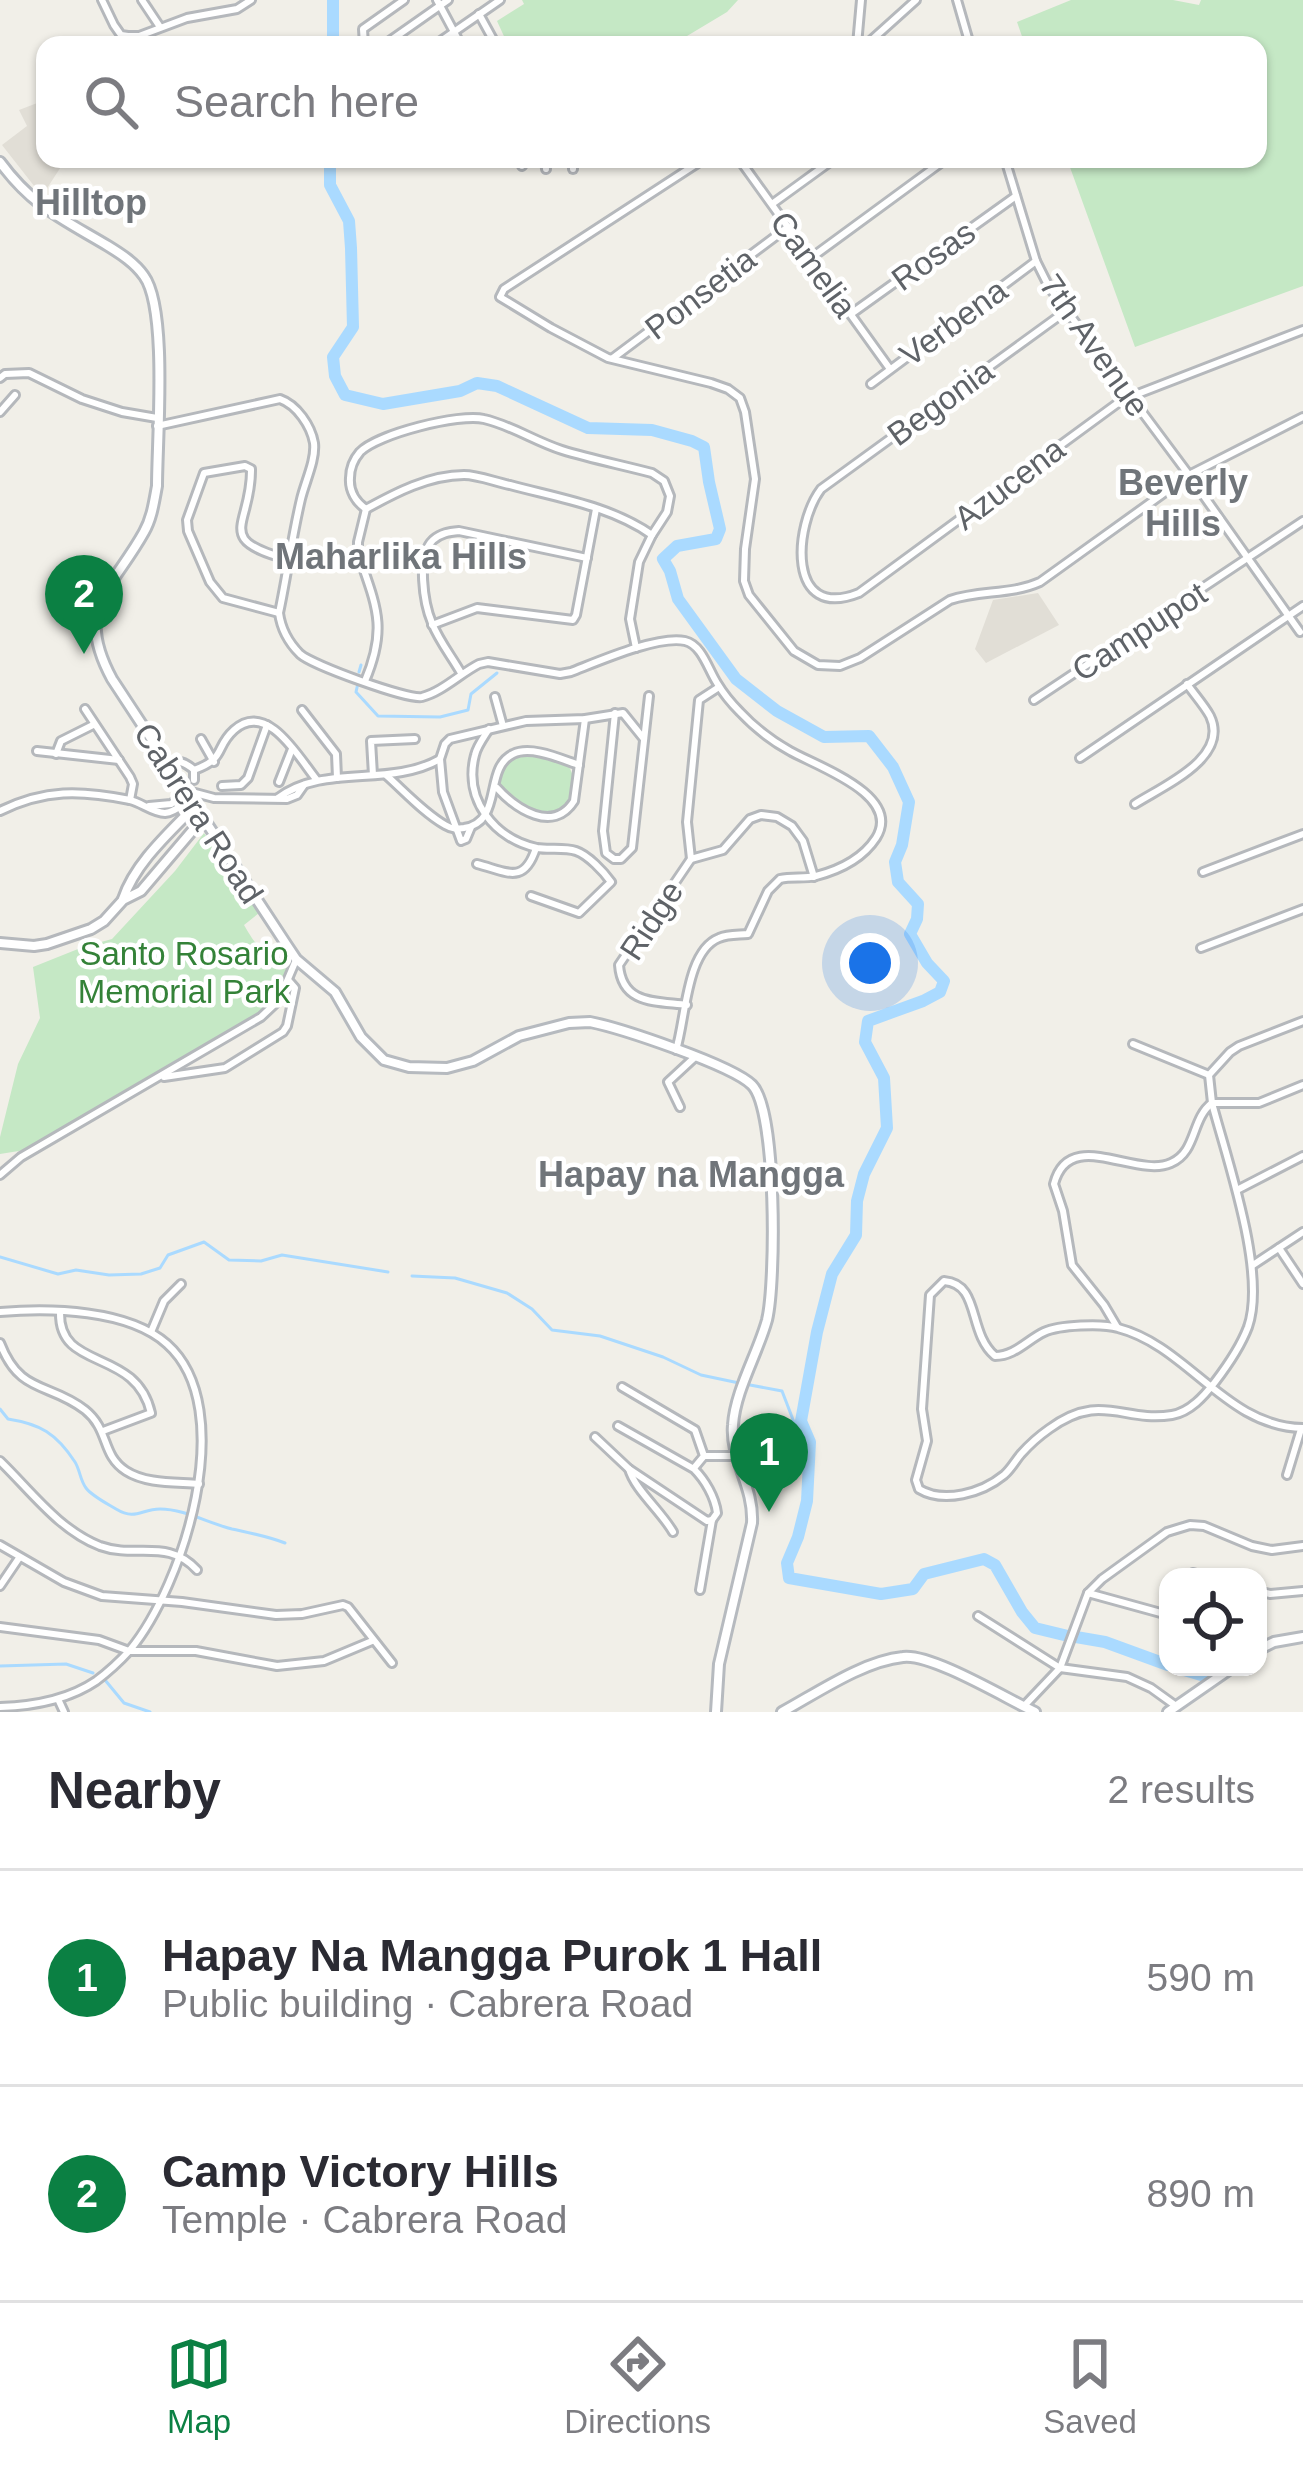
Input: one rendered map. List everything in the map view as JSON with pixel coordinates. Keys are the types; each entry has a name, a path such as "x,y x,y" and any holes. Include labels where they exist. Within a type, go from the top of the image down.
{"main road":[{"name":"Cabrera Road","path":"0,162 33,201 113,249 146,277 158,327 157,486 145,530 107,587 94,626 105,666 296,959 335,992 370,1048 394,1065 447,1068 472,1061 519,1036 569,1023 600,1024 720,1066 750,1082 762,1098 772,1293 734,1415 733,1441 752,1500 752,1523 719,1664 716,1712"},
{"path":"123,900 129,883 169,834 189,797"},
{"path":"0,944 34,946 104,921 123,900 140,891 203,818"},
{"path":"169,834 179,844"},
{"path":"1267,1646 1303,1637"},
{"path":"782,1712 860,1670 902,1657 928,1662 1035,1712"},
{"path":"1172,1709 1220,1676"}],"street":[{"path":"102,0 113,26 128,36 250,0"},
{"path":"142,0 160,27"},
{"path":"363,36 363,31 403,0"},
{"path":"446,36 500,0"},
{"path":"860,36 861,0"},
{"path":"859,30 879,35 916,0"},
{"path":"957,0 967,36"},
{"path":"396,36 442,2 456,36"},
{"path":"479,14 491,36"},
{"path":"690,168 504,289 500,297 612,359 728,388 740,398 755,479 744,581 749,595 794,651 818,665 840,666 860,658 950,599 1016,591 1040,582 1189,475 1303,417"},
{"name":"Camelia","path":"746,168 890,369"},
{"path":"772,204 822,168"},
{"path":"811,258 934,168"},
{"name":"7th Avenue","path":"1008,168 1036,262 1066,311 1300,632"},
{"name":"Rosas","path":"851,314 1016,196"},
{"name":"Ponsetia","path":"612,359 788,227"},
{"name":"Verbena","path":"871,384 1036,262"},
{"name":"Begonia","path":"816,496 1066,311"},
{"name":"Azucena","path":"816,496 802,548 804,578 826,597 849,596 870,586 1112,406 1303,331"},
{"path":"0,378 29,373 82,399 157,422 280,399 290,402 313,438 314,450 279,613 291,644 309,661 408,698 420,697 488,662 549,673 571,672 635,648 686,641 698,648 719,687 741,713 766,735 867,793 879,812 880,831 865,854 814,877 780,879 768,891 748,934 722,936 701,951 694,962 676,1050"},
{"path":"0,411 15,395"},
{"path":"366,509 358,503 350,476 364,448 392,434 466,418 482,418 560,449 652,473 664,482 670,496 667,512 639,562 630,619 635,648"},
{"path":"279,613 223,598 210,582 187,520 204,473 251,469 242,534 257,551 290,560"},
{"path":"366,509 408,487 460,475 596,508 632,521 652,535"},
{"path":"432,625 477,608 573,620 596,508"},
{"path":"365,681 374,659 379,622 358,554 366,509"},
{"name":"Campupot","path":"1034,700 1303,521"},
{"path":"461,673 432,625 423,584 426,549 445,533 459,531 587,558"},
{"path":"1079,758 1303,606"},
{"path":"1135,804 1202,761 1213,744 1210,716 1186,684"},
{"path":"719,687 699,700 687,822 691,859 723,850 750,819 777,817 803,841 814,877"},
{"path":"615,713 603,843 606,853 621,859 632,848 649,695"},
{"path":"495,697 503,726"},
{"path":"85,709 133,784 130,800"},
{"path":"302,710 336,754 337,778"},
{"path":"579,765 521,751 511,754 500,765 485,817 461,841 443,792 440,759 450,739 526,721 615,713 626,715 644,739"},
{"path":"496,787 511,804 529,814 563,814 574,801 585,719"},
{"path":"194,770 214,762 236,728 251,722 267,724 316,779"},
{"path":"56,754 61,741 94,724"},
{"path":"222,786 245,782 267,724"},
{"path":"488,729 476,752 473,772 485,817 512,840 536,848 579,852 611,882 579,913 531,896"},
{"path":"201,739 214,762"},
{"path":"373,775 370,741 415,739"},
{"path":"279,782 292,749"},
{"path":"37,751 118,760"},
{"path":"0,811 25,799 69,793 130,800 155,812 189,797 278,799 297,795 316,779 386,775 419,769 440,759"},
{"path":"167,763 183,762 194,770"},
{"path":"194,770 194,780"},
{"path":"386,775 442,823 455,828"},
{"path":"1203,872 1303,834"},
{"path":"477,864 521,872 531,864 536,848"},
{"name":"Ridge","path":"687,1005 643,1000 624,987 619,965 691,859"},
{"path":"1201,948 1303,909"},
{"path":"0,1175 21,1157 271,1010 296,959"},
{"path":"161,1077 225,1068 283,1032 295,988 287,980"},
{"path":"1287,1475 1302,1428 1266,1424 1210,1388 1188,1367 1117,1327 1059,1327 1008,1355 995,1356 979,1336 963,1287 944,1281 930,1295 922,1409 927,1441 916,1480 919,1490 930,1496 951,1497 1000,1478 1044,1432 1066,1418 1090,1410 1169,1416 1186,1411 1210,1388 1234,1357 1249,1324 1253,1265 1212,1103 1210,1076 1239,1046 1303,1022"},
{"path":"1133,1044 1210,1076"},
{"path":"680,1107 668,1082 695,1057"},
{"path":"1117,1327 1072,1265 1054,1184 1063,1163 1073,1157 1095,1157 1165,1167 1190,1145 1200,1114 1212,1103 1259,1103 1303,1085"},
{"path":"1235,1190 1303,1156"},
{"path":"1253,1265 1303,1232"},
{"path":"1279,1248 1303,1284"},
{"path":"151,1332 164,1301 181,1283"},
{"path":"0,1312 101,1315 151,1332 183,1362 195,1386 202,1436 200,1484 178,1554 159,1601 129,1651 94,1682 58,1699 14,1709 0,1707"},
{"path":"60,1312 64,1337 74,1348 127,1374 148,1401 152,1413 103,1431"},
{"path":"0,1343 16,1372 32,1385 87,1412 103,1431 108,1452 129,1474 200,1484"},
{"path":"622,1387 695,1430 704,1456"},
{"path":"618,1426 694,1468 716,1503 700,1590"},
{"path":"595,1438 629,1469 712,1520"},
{"path":"704,1456 737,1456"},
{"path":"694,1468 704,1456"},
{"path":"0,1461 68,1528 97,1545 178,1554 197,1570"},
{"path":"629,1469 674,1532"},
{"path":"1023,1706 1060,1668 1088,1593 1167,1532 1204,1526 1252,1546 1272,1550 1303,1546"},
{"path":"0,1544 64,1582 102,1596 276,1615 343,1604 392,1663"},
{"path":"0,1586 20,1558"},
{"path":"1267,1593 1303,1591"},
{"path":"1088,1593 1159,1613"},
{"path":"978,1616 1060,1668 1127,1677 1151,1688 1172,1709"},
{"path":"0,1627 99,1640 129,1651 182,1650 290,1665 324,1661 374,1640"},
{"path":"1267,1640 1274,1642"},
{"path":"58,1699 64,1712"}],"shaded area":[{"path":"36,103 36,168 60,168 42,196 2,145 27,126 19,110"},
{"path":"1038,593 1059,625 986,663 975,649 993,600"}],"green space":[{"path":"522,0 738,0 687,36 504,36 497,21 524,4"},
{"path":"1071,0 1173,0 1199,5 1201,0 1303,0 1303,286 1135,347 1070,168 1267,168 1267,36 1022,36 1017,22"},
{"path":"527,754 567,764 573,786 564,809 526,807 498,782 508,762"},
{"name":"Santo Rosario Memorial Park","path":"204,833 259,913 244,925 252,938 266,951 291,958 278,994 260,1014 25,1150 0,1154 18,1064 40,1018 33,967 112,939"}],"waterway":[{"path":"333,0 333,36"},
{"path":"330,168 330,185 349,221 351,248 353,327 333,357 335,376 345,395 383,404 460,391 477,383 497,386 588,428 652,430 704,447 720,529 716,539 677,546 663,559 678,599 736,679 777,711 824,737 869,736 893,767 909,802 895,862 898,882 918,904 910,934 944,981 940,992 923,1001 868,1021 865,1042 884,1078 887,1128 864,1174 856,1235 832,1274 817,1332 801,1421 810,1442 807,1501 787,1563 789,1578 881,1594 913,1589 924,1574 984,1559 995,1565 1035,1628 1068,1636"},
{"path":"359,672 361,665"},
{"path":"358,683 356,692 378,716 440,717 468,710 471,694 497,673"},
{"path":"0,1257 58,1274 76,1270 141,1274 160,1268 168,1255 204,1242 229,1260 261,1261 282,1255 388,1272"},
{"path":"412,1276 455,1278 507,1293 552,1330 600,1336 701,1375 739,1383"},
{"path":"750,1385 782,1391 807,1456"},
{"path":"0,1409 8,1419 54,1437 75,1462 89,1491 123,1512 178,1511 285,1543"},
{"path":"1076,1637 1159,1662"},
{"path":"0,1666 66,1664 93,1673"},
{"path":"105,1680 124,1703 150,1712"}],"place":[{"name":"Camp Victory Hills","path":"84,654"},
{"name":"Hapay Na Mangga Purok 1 Hall","path":"769,1512"}],"district":[{"name":"Hilltop","path":"91,202"},
{"name":"Beverly Hills","path":"1183,502"},
{"name":"Maharlika Hills","path":"401,556"},
{"name":"Hapay na Mangga","path":"691,1174"}]}
